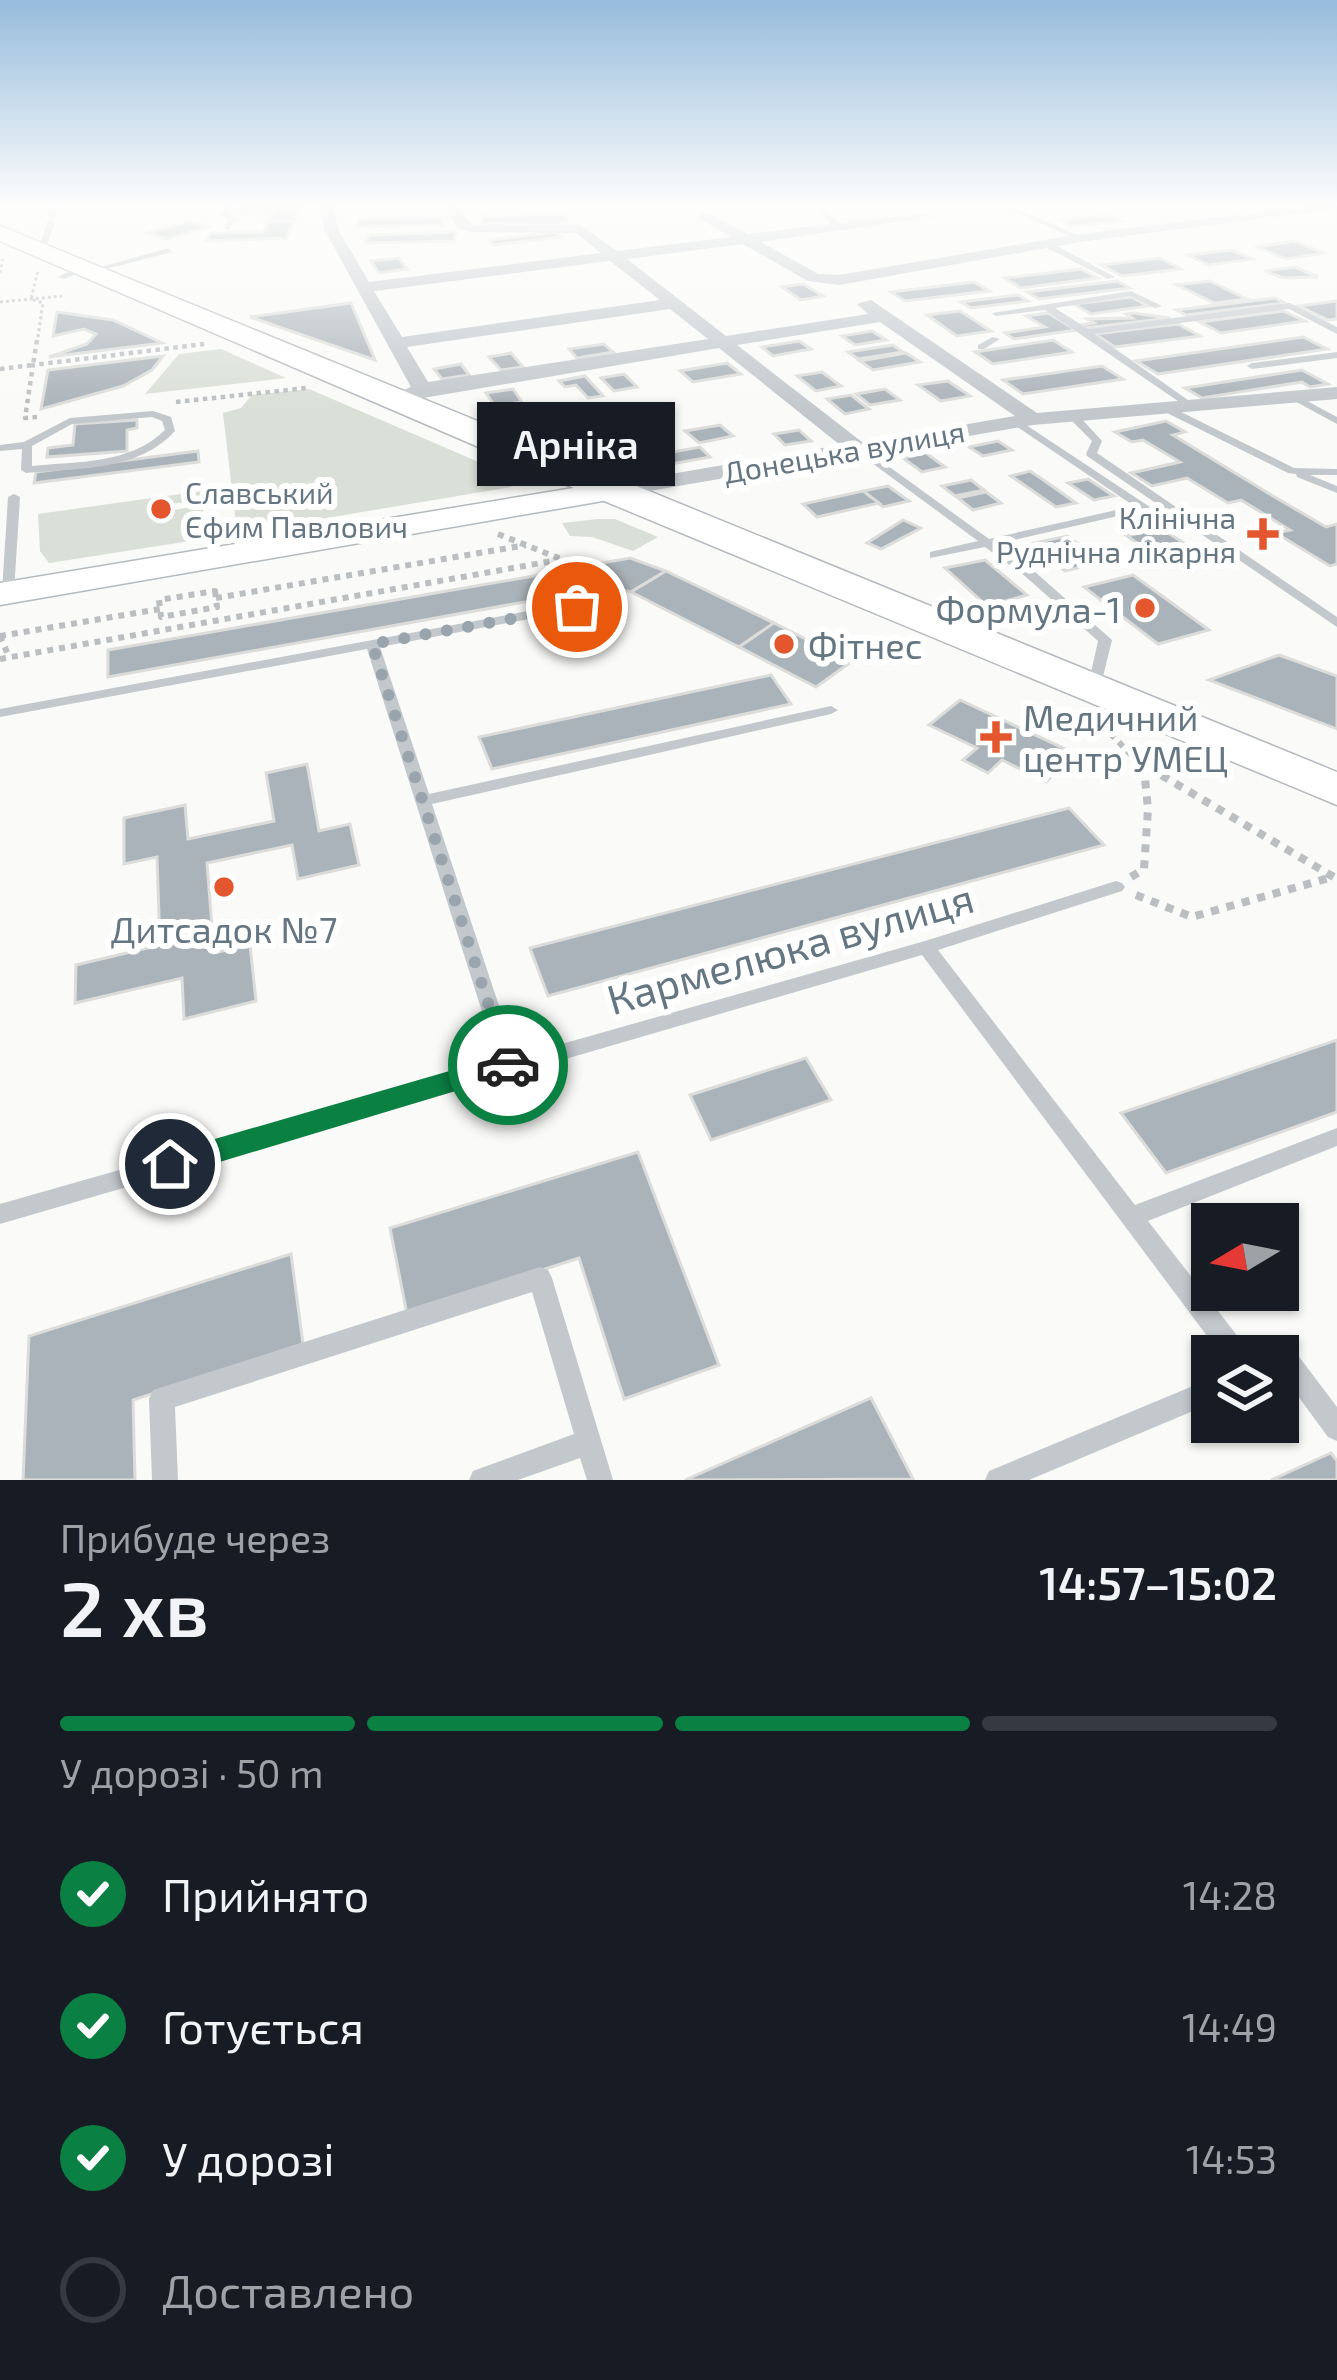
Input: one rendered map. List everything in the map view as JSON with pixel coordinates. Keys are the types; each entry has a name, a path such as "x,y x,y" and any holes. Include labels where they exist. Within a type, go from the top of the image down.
{"main road":[{"path":"79,272 395,400 1095,704 1337,790"},
{"name":"Донецька вулиця","path":"4,593 608,491"}],"street":[{"path":"356,272 400,343 422,389"},
{"path":"364,287 491,272"},
{"path":"637,272 859,449"},
{"path":"804,272 839,280 885,272"},
{"path":"839,280 878,317 1025,421"},
{"path":"400,343 675,303"},
{"path":"395,400 422,389 878,317"},
{"name":"Донецька вулиця","path":"608,491 1025,421 1337,393"}],"lane":[{"path":"1101,272 1111,277"},
{"path":"996,313 1131,293 1158,306"},
{"path":"1086,332 1290,306 1337,330"},
{"path":"1047,307 1086,332 1180,408 1292,471 1337,490"},
{"path":"981,347 996,339"},
{"path":"1252,366 1337,355"},
{"path":"1294,398 1337,422"},
{"path":"0,448 27,445 70,421 153,414 167,419 170,431 159,446 140,455 26,470 27,445"},
{"path":"1076,418 1097,440 1091,454 1337,623"},
{"path":"934,555 1144,507 1025,421"},
{"path":"859,449 1030,574 1105,640 1095,704"},
{"path":"1292,471 1337,472"},
{"path":"4,593 14,496"},
{"path":"0,713 577,607"},
{"path":"372,644 509,1065"},
{"path":"423,801 831,710"},
{"name":"Кармелюка вулиця","path":"0,1214 926,947 1116,887"},
{"path":"926,947 1221,1335"},
{"path":"1133,1216 1337,1137"},
{"path":"165,1480 162,1399 540,1278 600,1480"},
{"path":"1299,1378 1337,1428"},
{"path":"998,1480 1191,1399"},
{"path":"482,1480 588,1442"}],"path":[{"path":"23,272 32,299 43,303 25,418 46,416"},
{"path":"0,369 208,344"},
{"path":"175,402 319,386"},
{"path":"216,598 528,545"},
{"path":"0,659 561,559"},
{"path":"287,577 300,583"},
{"path":"215,591 217,607 160,617 160,609 159,600 215,591"},
{"path":"117,616 126,605"},
{"path":"9,657 0,636 160,609"},
{"path":"160,631 170,615"},
{"path":"1095,704 1120,749 1167,785 1259,830 1335,877"},
{"path":"1116,887 1144,869 1144,768"},
{"path":"1116,887 1192,917 1335,877"}],"shaded area":[{"path":"221,349 286,378 145,394 179,354"},
{"path":"309,389 518,479 511,487 237,533 223,413 241,408 252,395"},
{"path":"202,491 203,501 153,505 152,514 203,505 203,539 49,563 40,551 38,514"},
{"path":"615,519 658,537 633,551 592,537 570,536 562,523"}],"building":[{"path":"1087,272 1098,278 1021,288 1005,278"},
{"path":"1268,272 1307,272 1318,277 1283,278"},
{"path":"1117,281 1130,288 1039,299 1027,292"},
{"path":"1210,281 1247,299 1214,303 1177,285"},
{"path":"974,282 989,291 905,301 891,292"},
{"path":"803,284 823,296 801,300 782,287"},
{"path":"1018,295 1028,301 971,308 961,302"},
{"path":"1131,297 1148,306 1091,314 1074,304"},
{"path":"1275,298 1285,303 1186,315 1177,310"},
{"path":"1337,301 1337,319 1328,320 1299,306"},
{"path":"351,303 375,360 250,317"},
{"path":"960,311 991,331 957,336 927,315"},
{"path":"1283,311 1305,321 1221,333 1200,322"},
{"path":"57,312 113,320 162,343 49,357 87,344 96,334 84,329 53,336"},
{"path":"1048,313 1076,330 1014,339 1005,333 1045,327 1026,316"},
{"path":"1126,314 1170,318 1080,325 1094,323 1087,319 1132,318"},
{"path":"1178,324 1200,336 1115,347 1095,334"},
{"path":"872,331 886,340 855,345 842,336"},
{"path":"1303,337 1327,349 1158,374 1136,361"},
{"path":"1053,340 1072,352 993,364 975,352"},
{"path":"799,341 811,349 773,356 762,347"},
{"path":"604,344 613,352 577,358 569,349"},
{"path":"893,345 903,352 858,359 848,352"},
{"path":"511,353 523,367 501,370 489,357"},
{"path":"906,353 920,362 873,370 860,361"},
{"path":"163,356 152,370 123,386 41,409 48,370"},
{"path":"727,363 741,374 693,382 680,371"},
{"path":"461,364 469,375 442,379 434,369"},
{"path":"1102,366 1123,379 1023,394 1003,380"},
{"path":"1302,370 1328,384 1310,387 1302,382 1202,398 1185,388"},
{"path":"822,372 841,386 816,391 797,376"},
{"path":"624,374 637,387 614,391 601,378"},
{"path":"585,376 603,396 588,398 576,385 565,387 559,381"},
{"path":"948,381 970,396 941,401 918,385"},
{"path":"513,389 522,402 495,406 486,393"},
{"path":"885,389 900,400 870,405 856,394"},
{"path":"851,395 869,409 845,414 827,399"},
{"path":"635,411 644,420 610,426 602,417"},
{"path":"137,420 137,428 127,430 127,451 47,457 48,448 73,445 75,424"},
{"path":"1166,421 1185,432 1173,435 1268,493 1326,527 1337,524 1337,564 1330,566 1276,533 1290,530 1241,500 1228,503 1187,478 1152,486 1131,473 1180,462 1143,440 1132,442 1115,432"},
{"path":"720,425 733,436 699,443 685,431"},
{"path":"799,430 811,441 785,445 774,434"},
{"path":"998,441 1012,450 983,456 969,447"},
{"path":"700,447 710,457 666,465 656,455"},
{"path":"198,451 199,462 34,483 36,472"},
{"path":"926,453 945,467 922,472 903,458"},
{"path":"1030,471 1076,503 1056,507 1011,476"},
{"path":"1088,479 1114,496 1094,500 1068,483"},
{"path":"971,480 984,490 955,496 942,486"},
{"path":"888,486 909,501 883,507 863,491"},
{"path":"863,491 879,503 817,517 803,504"},
{"path":"986,492 1001,503 973,510 958,498"},
{"path":"903,520 921,528 881,549 867,543"},
{"path":"1160,528 1187,545 1153,554 1127,536"},
{"path":"1067,536 1103,562 1065,571 1030,544"},
{"path":"630,558 666,571 631,592 611,587 583,593 568,569"},
{"path":"985,560 1027,595 987,606 945,568"},
{"path":"568,570 580,592 108,677 108,650"},
{"path":"666,571 774,623 739,647 631,592"},
{"name":"Формула-1","path":"1133,575 1209,630 1158,644 1084,587"},
{"path":"774,623 851,662 816,687 739,647"},
{"path":"1279,655 1337,676 1337,729 1209,680"},
{"path":"771,675 791,704 492,769 479,737"},
{"name":"Медичний центр УМЕЦ","path":"960,700 1076,754 1046,782 1002,760 988,773 963,760 977,748 929,725"},
{"path":"307,764 319,831 350,824 359,865 298,879 292,845 207,863 214,953 250,945 256,1001 184,1019 182,978 75,1003 76,965 160,945 157,857 124,864 124,818 185,805 188,839 274,821 266,773"},
{"path":"1069,808 1104,845 548,996 530,948"},
{"path":"1337,1040 1337,1112 1166,1173 1121,1113"},
{"path":"806,1058 831,1100 711,1140 690,1095"},
{"path":"638,1152 719,1365 624,1399 579,1258 407,1314 390,1228"},
{"path":"291,1254 303,1344 133,1400 135,1480 23,1480 29,1336"},
{"path":"871,1398 913,1479 685,1480"},
{"path":"1331,1453 1337,1461 1337,1480 1271,1480"}],"way so far":[{"path":"508,1065 372,644 577,607"}],"place":[{"name":"Славський Єфим Павлович","path":"161,509"},
{"name":"Клінічна Руднічна лікарня","path":"1263,534"},
{"name":"Арніка","path":"577,607"},
{"name":"Формула-1","path":"1145,608"},
{"name":"Фітнес","path":"784,644"},
{"name":"Медичний центр УМЕЦ","path":"996,737"},
{"name":"Дитсадок №7","path":"224,887"}],"route":[{"path":"170,1164 508,1065"}]}
